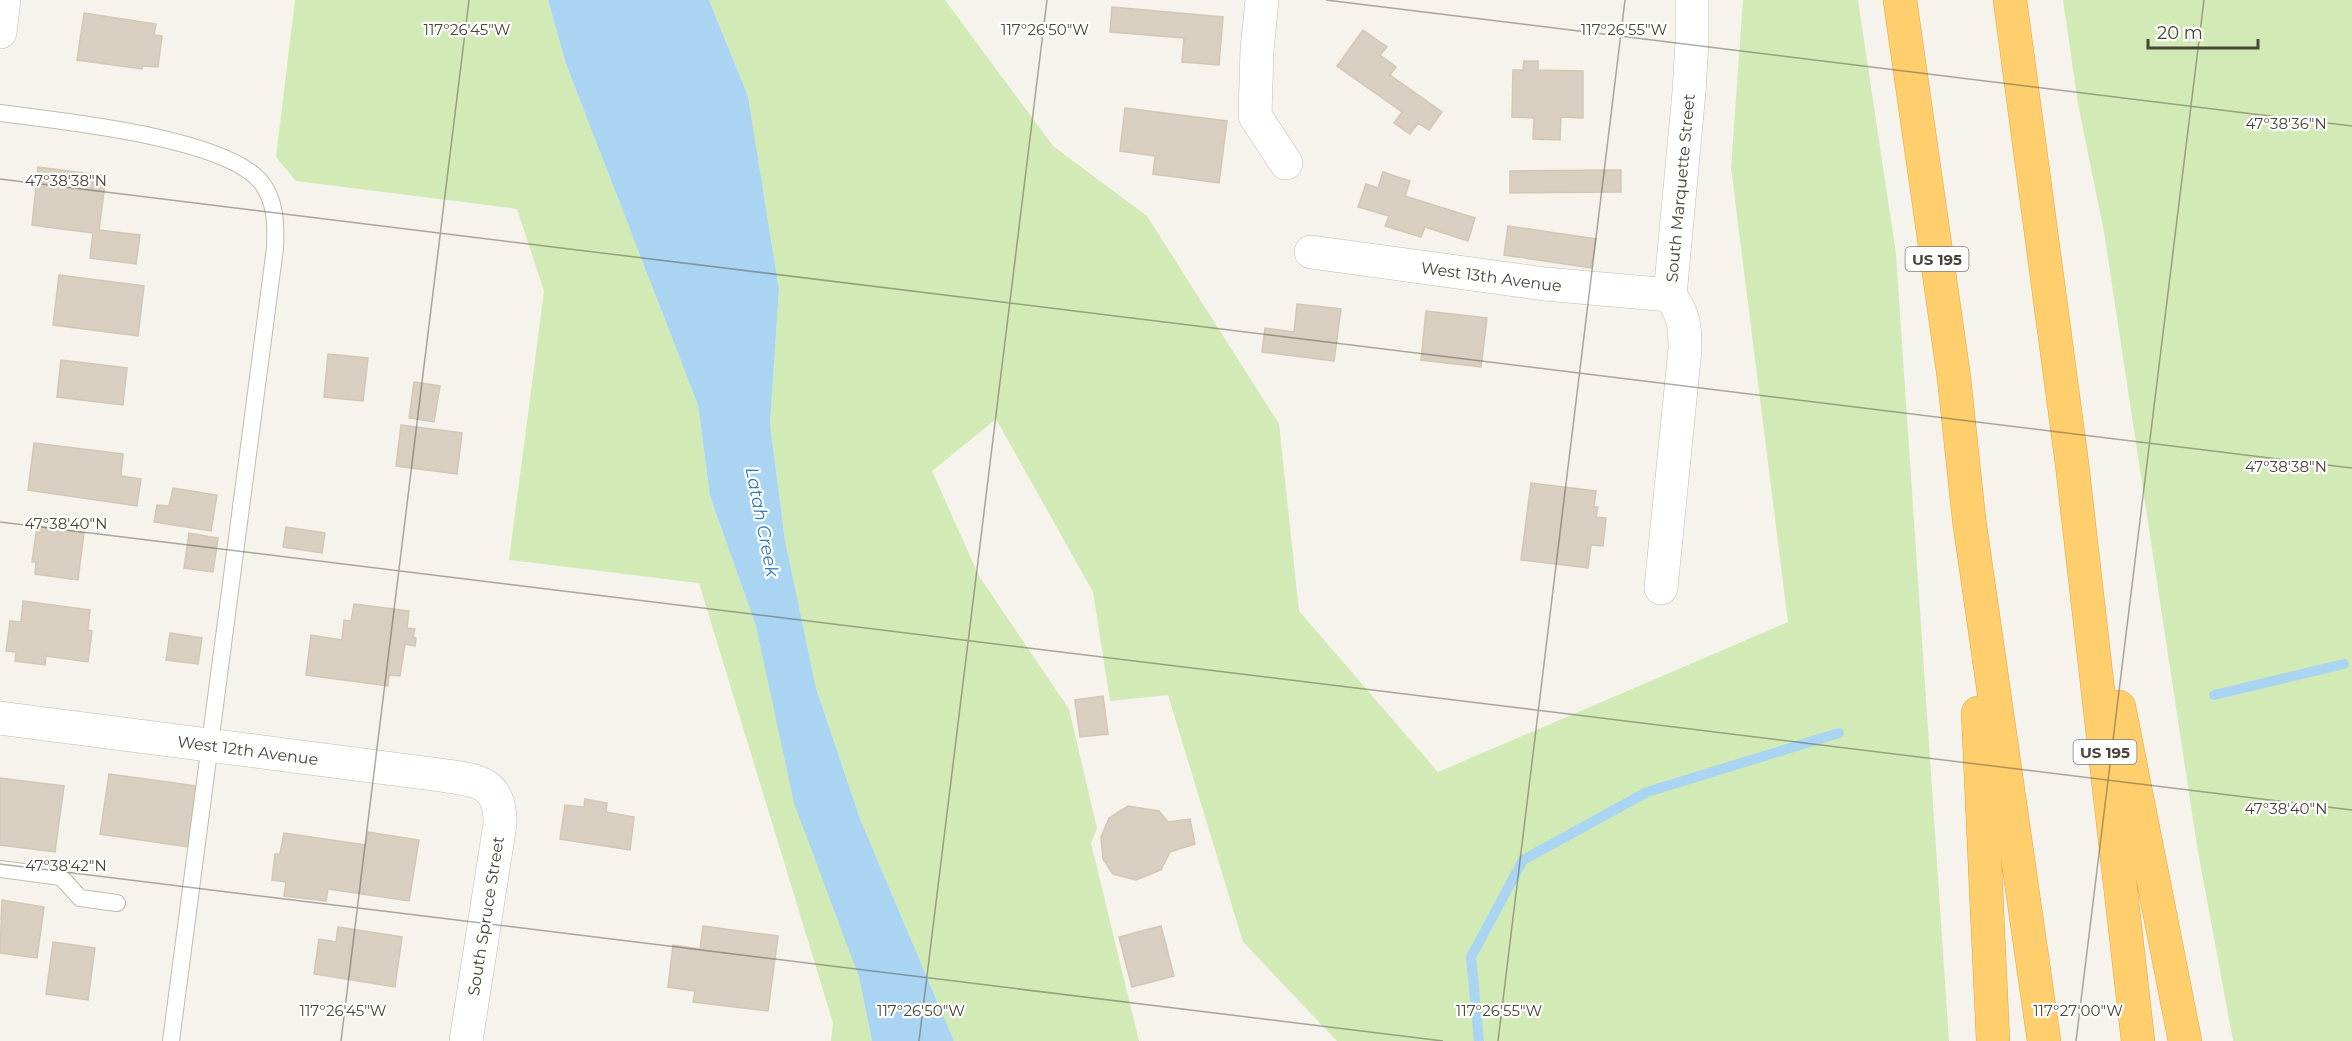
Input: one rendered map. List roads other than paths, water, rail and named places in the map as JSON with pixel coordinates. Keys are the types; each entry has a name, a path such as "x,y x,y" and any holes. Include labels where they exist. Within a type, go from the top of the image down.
{"highway":[{"name":"US 195","path":"1900,0 1954,378 1969,519 2044,1041"},
{"name":"US 195","path":"2010,0 2072,464 2138,1041"},
{"path":"2072,464 2185,1041"},
{"name":"US 195","path":"1969,519 1993,1041"}],"street":[{"path":"0,32 4,0"},
{"path":"1262,0 1257,50 1255,116 1286,163"},
{"name":"South Marquette Street","path":"1660,588 1685,349 1683,314 1670,295 1691,62 1692,0"},
{"name":"West 13th Avenue","path":"1311,252 1545,284 1670,295"},
{"name":"West 12th Avenue","path":"0,718 448,776 478,782 494,792"},
{"name":"South Spruce Street","path":"466,1041 500,824 500,805 494,792"}],"lane":[{"path":"0,113 106,128 215,153 236,162 250,172 261,183 273,206 275,248 208,745 171,1041"},
{"path":"0,869 61,877 80,898 117,903"}],"water":[{"name":"Latah Creek","path":"548,0 709,0 748,96 779,289 770,424 785,540 816,688 860,819 954,1041 872,1041 859,977 794,803 756,626 710,496 698,405 566,64"}],"waterway":[{"path":"2214,695 2344,664"},
{"path":"1479,1041 1471,957 1523,860 1647,792 1839,733"}]}
